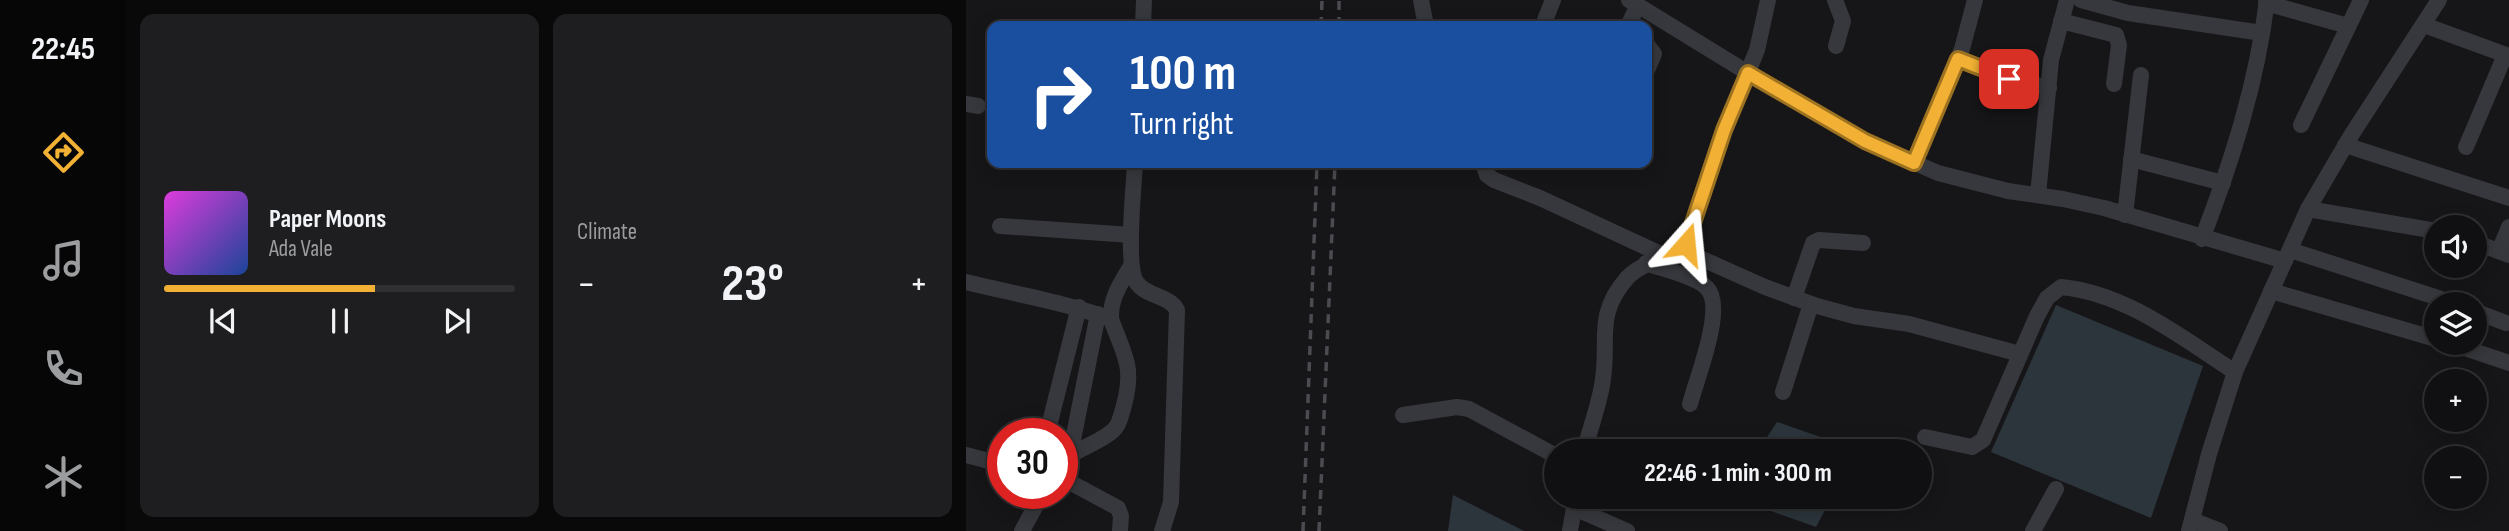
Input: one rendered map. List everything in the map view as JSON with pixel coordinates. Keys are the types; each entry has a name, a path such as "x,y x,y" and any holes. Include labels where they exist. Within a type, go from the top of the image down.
{"street":[{"path":"1143,21 1144,0"},
{"path":"1421,0 1425,21"},
{"path":"1545,20 1553,0"},
{"path":"1588,439 1604,378 1604,323 1613,301 1626,279 1637,268 1682,250 1690,236 1724,130 1760,40 1768,0"},
{"path":"1835,0 1843,21 1836,46"},
{"path":"1914,163 1958,59 1975,0"},
{"path":"2038,195 2051,60 2067,0"},
{"path":"2081,0 2128,13 2262,33"},
{"path":"2301,125 2361,0"},
{"path":"2220,531 2191,526 2209,454 2235,372 2308,209 2345,145 2439,0"},
{"path":"2203,239 2254,79 2266,1 2348,26"},
{"path":"1629,21 1634,3 1865,141 1914,163 1962,180 2063,199 2203,239 2288,256 2424,295"},
{"path":"2061,21 2116,35 2119,45 2114,84"},
{"path":"2424,25 2507,56 2466,147"},
{"path":"1958,59 2009,79 2049,88"},
{"path":"2125,215 2141,75"},
{"path":"2345,145 2509,198"},
{"path":"2131,159 2223,183"},
{"path":"1135,168 1132,266 1138,285 1173,304 1177,310 1171,502 1162,531"},
{"path":"1485,168 1487,175 1494,180 1665,257"},
{"path":"2308,209 2424,229"},
{"path":"1000,226 1132,235"},
{"path":"2487,247 2504,253 2509,226"},
{"path":"1794,298 1813,243 1819,240 1863,243"},
{"path":"1682,250 1811,304 1854,316 1916,326 2020,354"},
{"path":"1646,263 1698,281 1706,286 1714,300 1712,325 1690,404"},
{"path":"1077,418 1104,316 1132,266"},
{"path":"966,282 1079,307 1104,316 1128,360 1130,374 1118,424 1112,432 1078,451"},
{"path":"1925,437 1972,447 1983,440 2047,298 2061,287 2113,300 2145,316 2235,372"},
{"path":"2272,291 2424,335"},
{"path":"1783,392 1811,304"},
{"path":"1051,418 1079,307"},
{"path":"2487,316 2506,323"},
{"path":"2486,355 2509,363"},
{"path":"1403,415 1457,407 1469,409 1544,450"},
{"path":"966,455 987,460"},
{"path":"1078,487 1118,508 1121,512 1121,531"},
{"path":"2033,531 2056,489"},
{"path":"1022,531 1034,509"},
{"path":"1570,531 1574,509"},
{"path":"1586,509 1627,531"}],"shaded area":[{"path":"2056,305 2203,366 2151,518 1991,452"},
{"path":"1777,422 1826,439 1766,439"},
{"path":"1453,495 1524,531 1448,531"},
{"path":"1766,509 1826,509 1816,527"}],"railway":[{"path":"1321,21 1322,0"},
{"path":"1339,0 1339,21"},
{"path":"1303,531 1317,168"},
{"path":"1319,531 1335,168"}],"route":[{"path":"1686,244 1724,130 1748,73 1865,141 1914,163 1958,59 2009,79"}]}
